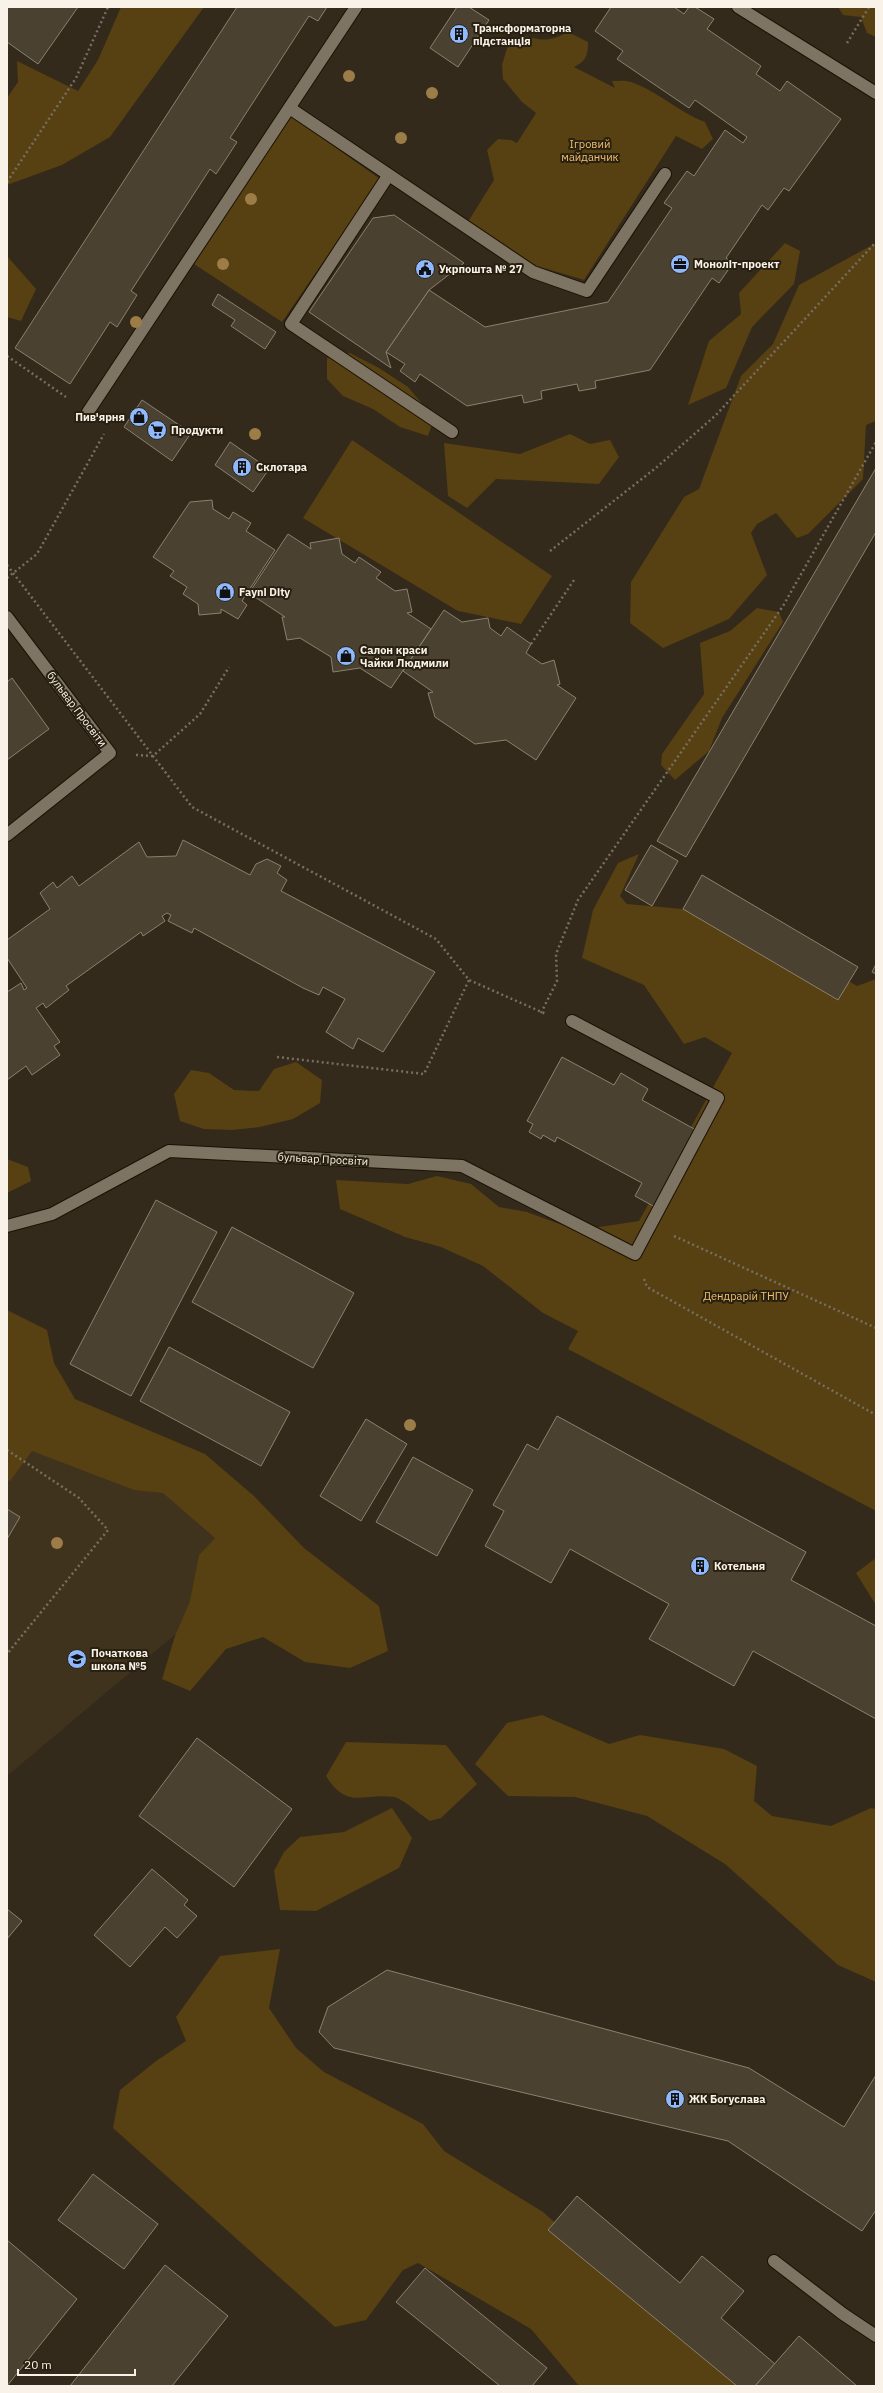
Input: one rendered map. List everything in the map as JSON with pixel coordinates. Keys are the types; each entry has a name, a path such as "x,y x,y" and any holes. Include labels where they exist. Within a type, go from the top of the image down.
{"street":[{"path":"88,412 291,109 356,7"},
{"path":"738,7 876,93"},
{"path":"291,109 388,176 533,272 587,291 665,174"},
{"path":"388,176 291,324 452,432"},
{"name":"бульвар Просвіти","path":"7,618 110,754 7,835"},
{"path":"572,1021 718,1098 635,1254"},
{"name":"бульвар Просвіти","path":"7,1226 52,1214 169,1151 462,1166 635,1254"},
{"path":"774,2260 843,2314 876,2336"}],"path":[{"path":"7,182 76,78 108,7"},
{"path":"833,66 869,7"},
{"path":"550,551 657,467 716,415 876,242"},
{"path":"7,356 109,426 36,554 7,578"},
{"path":"541,1013 558,981 556,954 578,900 783,606 876,442"},
{"path":"7,565 192,807 436,939 469,980 541,1013 572,1021"},
{"path":"531,644 574,580"},
{"path":"110,754 153,756 200,714 229,667"},
{"path":"277,1057 424,1074 469,980"},
{"path":"650,1225 876,1328"},
{"path":"635,1254 647,1287 876,1415"},
{"path":"7,1450 79,1498 108,1530 7,1654"}],"shaded area":[{"name":"Початкова школа №5","path":"7,1387 285,1542 7,1776"}],"green space":[{"path":"121,7 204,7 110,137 62,165 7,185 7,98 18,82 17,61 78,91 98,60"},
{"path":"838,7 876,7 876,37 867,33 861,17 843,15"},
{"name":"Ігровий майданчик","path":"568,32 588,42 586,58 574,67 615,88 612,81 631,82 641,86 686,113 705,122 713,139 702,149 676,136 584,280 537,266 466,225 494,180 487,150 498,139 511,140 517,143 536,113 522,102 503,79 502,65 507,48 522,35 545,40 556,38"},
{"path":"291,116 380,179 282,322 194,264"},
{"path":"785,243 800,251 794,284 752,327 726,388 688,405 709,341 741,314 739,293"},
{"path":"874,244 876,245 876,421 866,425 863,479 808,534 797,538 776,513 757,524 751,533 767,575 729,619 663,648 630,623 631,582 684,497 699,489 741,376 773,344 799,285"},
{"path":"7,256 36,289 21,321 7,317"},
{"path":"350,353 379,368 408,387 434,418 428,436 400,427 373,409 343,396 327,379 327,358"},
{"path":"570,434 590,444 610,440 619,457 599,484 496,479 467,508 448,496 444,443 520,454"},
{"path":"352,440 552,576 521,624 458,611 303,518"},
{"path":"757,608 779,612 783,622 722,718 709,751 675,780 661,765 662,754 704,694 700,643 730,631"},
{"name":"Дендрарій ТНПУ","path":"639,854 620,896 627,904 683,909 770,935 857,986 876,979 876,1511 568,1349 578,1331 543,1313 483,1266 441,1247 405,1237 340,1209 336,1180 408,1184 437,1176 471,1184 499,1207 527,1212 565,1226 586,1229 639,1221 732,1053 705,1037 684,1044 644,985 582,958 593,910 618,863"},
{"path":"296,1062 322,1080 320,1103 293,1119 260,1127 232,1130 204,1129 180,1121 174,1094 191,1070 209,1073 234,1090 259,1091 274,1069"},
{"path":"7,1159 28,1167 31,1181 7,1193"},
{"path":"7,1310 47,1330 54,1363 75,1399 205,1454 254,1496 304,1548 379,1606 388,1651 350,1668 305,1662 263,1637 226,1649 190,1691 162,1679 175,1636 190,1601 199,1555 215,1538 163,1493 134,1490 32,1451 10,1481 7,1480"},
{"path":"876,1558 876,1605 856,1573"},
{"path":"542,1715 609,1744 640,1735 724,1749 757,1766 754,1801 772,1816 831,1826 871,1808 876,1809 876,1982 838,1965 725,1864 647,1816 575,1797 508,1796 475,1764 507,1723"},
{"path":"346,1742 446,1745 477,1784 441,1818 430,1821 398,1798 383,1796 356,1798 349,1797 341,1793 326,1776"},
{"path":"392,1808 412,1838 399,1868 316,1911 280,1910 274,1871 284,1852 300,1837 344,1832"},
{"path":"280,1949 269,2008 296,2048 324,2072 423,2124 444,2151 543,2212 739,2386 579,2386 531,2329 418,2263 403,2270 366,2320 335,2327 113,2128 120,2090 156,2061 186,2041 176,2017 220,1956"}],"building":[{"path":"7,7 78,7 38,64 7,42"},
{"path":"237,7 327,7 318,21 309,16 230,138 237,142 226,159 216,174 210,169 131,291 137,295 117,327 110,322 70,384 15,348"},
{"name":"Трансформаторна підстанція","path":"457,7 469,7 489,20 458,67 430,48"},
{"path":"611,7 674,7 684,14 689,7 695,7 714,19 707,29 761,66 756,74 780,91 787,81 841,119 789,191 784,188 768,210 762,205 726,258 733,263 719,283 712,278 650,370 595,381 596,388 579,391 577,384 541,391 542,399 524,403 522,395 467,406 420,374 415,382 400,371 405,364 386,352 429,290 485,327 608,302 672,208 664,203 687,171 694,176 725,130 743,143 747,137 695,100 689,108 617,59 623,51 595,31"},
{"path":"394,215 464,263 429,290 386,352 391,368 309,312 373,218"},
{"path":"218,294 276,332 265,349 231,326 235,320 212,305"},
{"name":"Продукти","path":"142,400 191,433 172,461 124,427"},
{"name":"Склотара","path":"230,442 269,469 253,492 215,465"},
{"path":"876,468 876,532 686,857 657,841"},
{"path":"212,500 213,509 229,519 233,512 251,523 246,531 275,550 242,601 247,605 238,619 221,609 221,613 199,615 198,604 183,594 187,587 170,576 174,571 153,557 190,502"},
{"path":"288,534 311,549 310,543 339,538 342,554 355,563 359,557 381,572 376,578 395,591 407,589 412,612 407,613 431,629 391,688 360,668 333,672 331,657 300,638 287,640 282,617 285,617 249,593"},
{"path":"444,610 462,622 488,618 490,628 501,636 507,627 531,644 526,653 542,664 554,660 560,684 557,685 576,698 536,760 506,740 475,744 435,717 428,693 433,692 403,671"},
{"path":"12,678 49,729 7,760 7,682"},
{"path":"183,840 250,875 256,864 267,859 281,866 277,873 287,880 281,891 435,972 383,1052 358,1038 353,1049 326,1032 345,999 323,987 319,995 303,988 194,928 192,933 168,921 171,915 167,913 162,916 165,921 143,936 141,932 66,986 69,990 46,1008 43,1003 36,1008 60,1042 54,1046 60,1055 32,1075 26,1066 7,1080 7,992 21,983 24,990 27,988 7,958 7,940 50,909 40,893 53,882 57,888 72,876 79,886 139,842 147,857 176,856"},
{"path":"651,845 678,861 652,906 625,890"},
{"path":"702,875 858,967 838,1000 683,909"},
{"path":"876,964 876,974 872,972"},
{"path":"562,1057 614,1085 621,1073 648,1089 642,1100 696,1130 655,1207 635,1196 642,1183 557,1137 555,1142 543,1135 541,1139 529,1132 533,1124 527,1121"},
{"path":"156,1200 217,1232 131,1396 70,1364"},
{"path":"232,1227 354,1293 313,1368 192,1302"},
{"path":"169,1347 290,1412 261,1466 140,1401"},
{"name":"Котельня","path":"557,1416 806,1552 791,1580 876,1626 876,1719 753,1651 734,1686 649,1639 669,1604 570,1549 551,1583 485,1546 504,1511 493,1505 527,1444 538,1450"},
{"path":"366,1419 407,1444 361,1521 320,1496"},
{"path":"413,1457 473,1490 437,1556 376,1522"},
{"path":"7,1509 20,1517 7,1539"},
{"path":"197,1738 292,1809 234,1887 139,1816"},
{"path":"152,1869 188,1900 184,1905 197,1916 177,1938 165,1927 130,1967 94,1935"},
{"path":"7,1909 22,1921 7,1939"},
{"name":"ЖК Богуслава","path":"387,1970 749,2068 844,2127 876,2075 876,2210 862,2231 728,2141 334,2048 319,2032 328,2007"},
{"path":"93,2174 158,2224 124,2269 58,2220"},
{"path":"577,2196 680,2283 702,2256 744,2291 721,2318 775,2364 755,2386 737,2386 548,2230"},
{"path":"7,2240 77,2299 7,2386"},
{"path":"165,2265 228,2316 172,2386 70,2386"},
{"path":"425,2268 547,2368 532,2386 500,2386 396,2302"},
{"path":"799,2336 857,2386 755,2386"}],"place":[{"name":"Трансформаторна підстанція","path":"459,34"},
{"name":"Моноліт-проект","path":"680,264"},
{"name":"Укрпошта № 27","path":"425,269"},
{"name":"Пив'ярня","path":"139,417"},
{"name":"Продукти","path":"157,430"},
{"name":"Склотара","path":"242,467"},
{"name":"Fayni Dity","path":"225,592"},
{"name":"Салон краси Чайки Людмили","path":"346,656"},
{"name":"Котельня","path":"700,1566"},
{"name":"Початкова школа №5","path":"77,1659"},
{"name":"ЖК Богуслава","path":"675,2099"}]}
